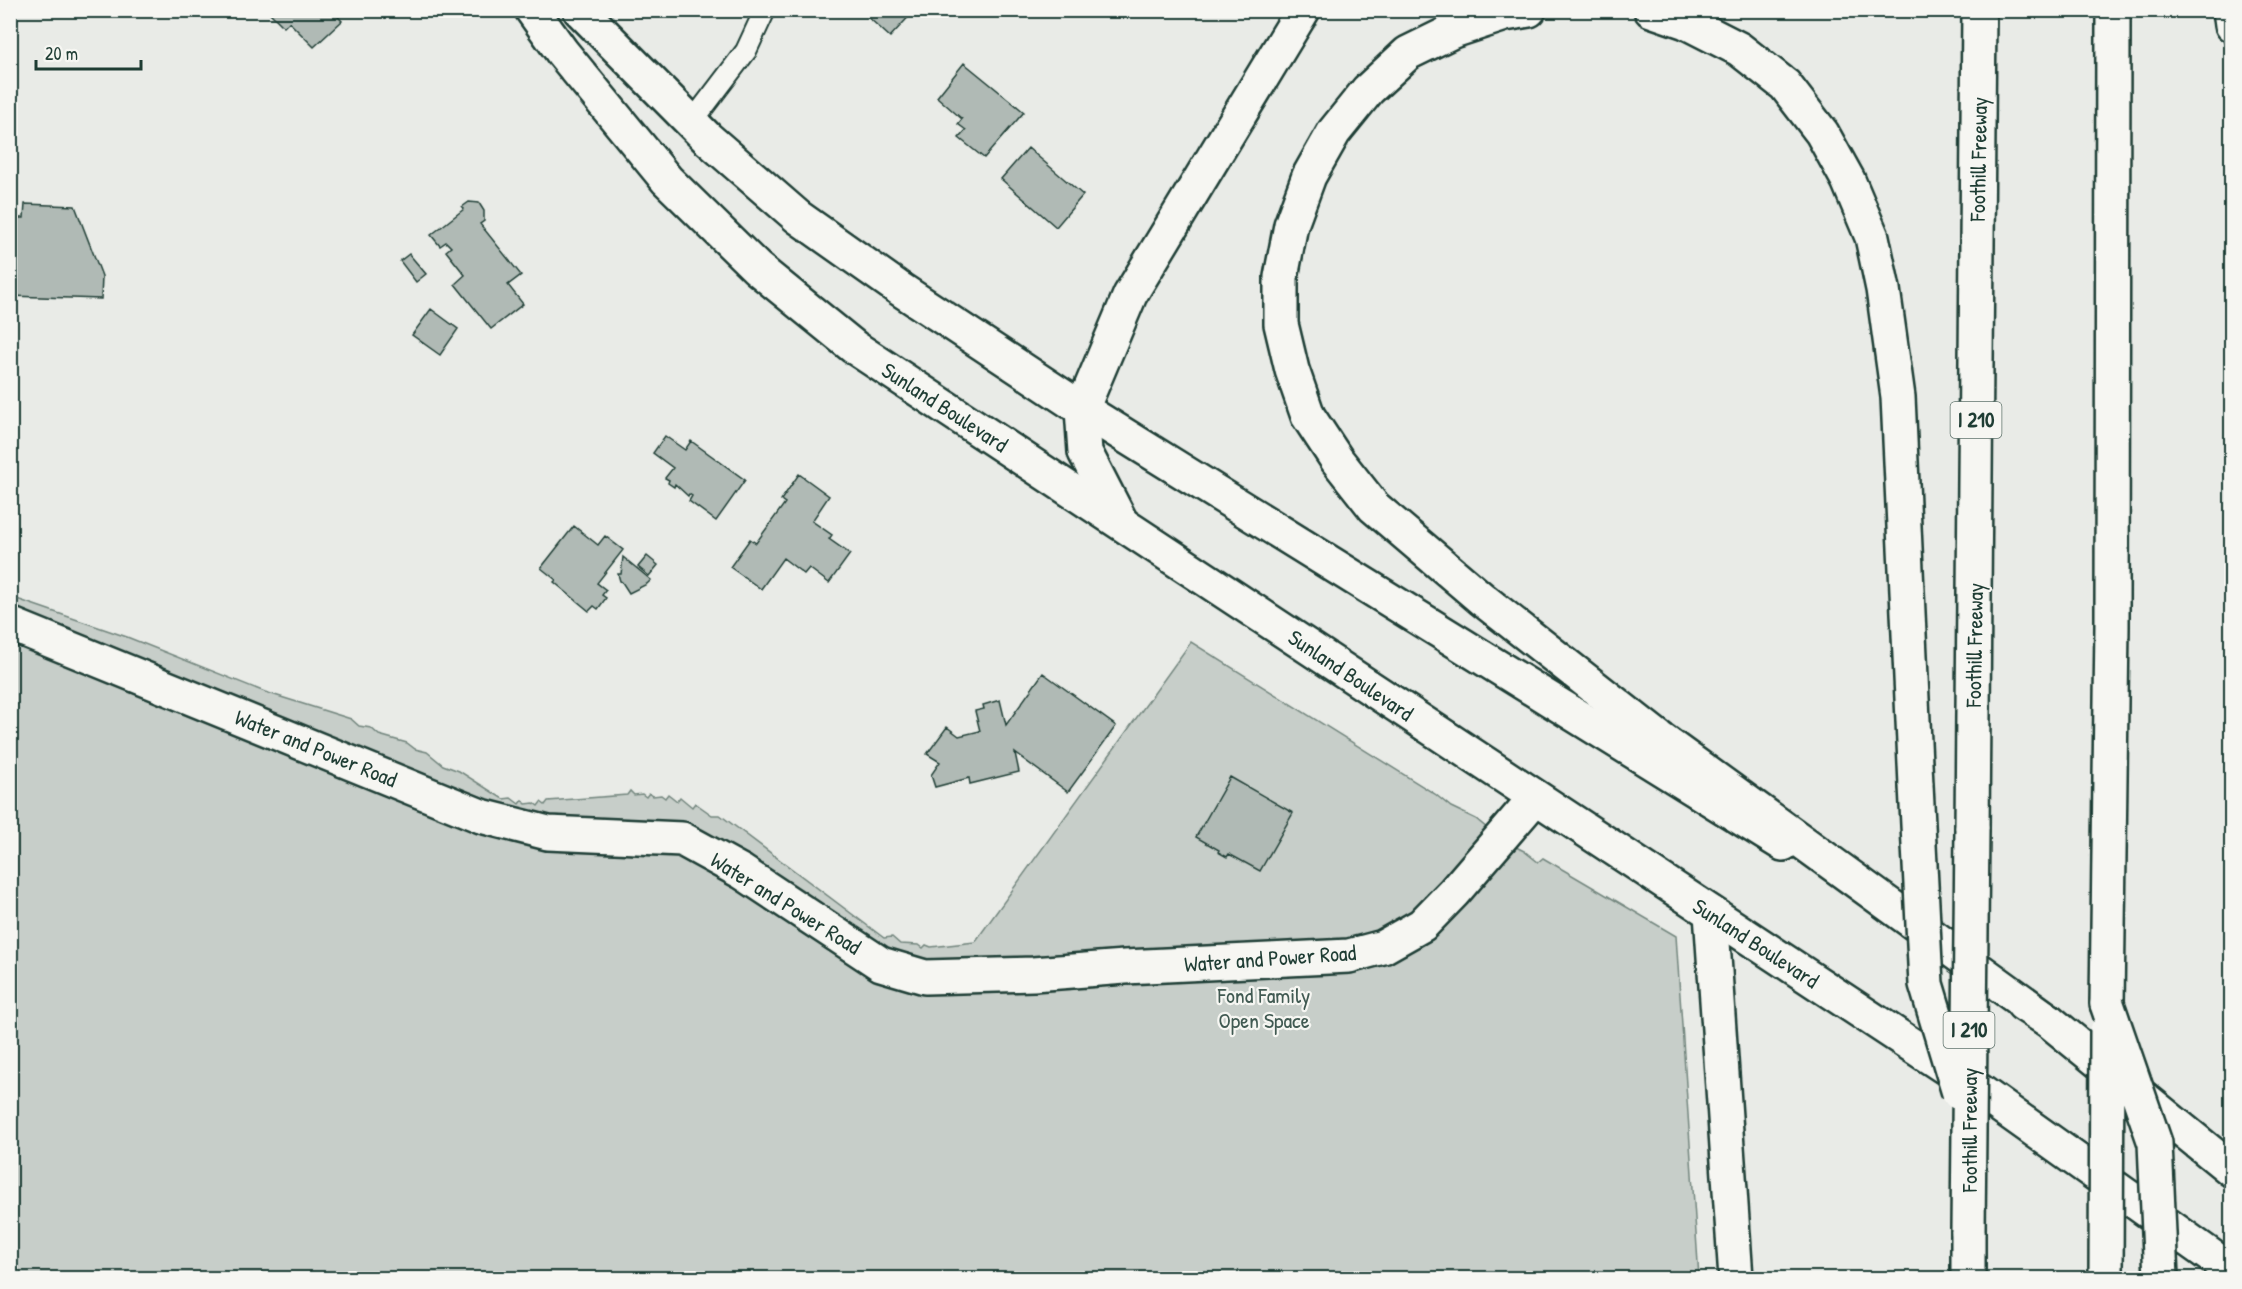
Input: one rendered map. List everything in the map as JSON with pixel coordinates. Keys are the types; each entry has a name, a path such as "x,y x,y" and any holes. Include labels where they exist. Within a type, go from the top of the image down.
{"main road":[{"name":"Sunland Boulevard","path":"532,10 562,52 667,180 757,268 854,347 1960,1077 2232,1271"},
{"path":"580,10 692,122 798,217 897,287 1082,409 1805,858 2048,1020"},
{"path":"1121,522 1085,452 1082,409 1130,295 1303,10"},
{"path":"1528,10 1505,14 1454,31 1408,54 1361,99 1334,132 1309,176 1291,225 1281,277 1281,324 1292,370 1308,416 1337,460 1374,507 1482,599 1659,738 2048,1020 2232,1170"},
{"path":"1651,10 1686,22 1739,49 1785,86 1822,132 1848,180 1872,237 1883,289 1898,397 1926,984 1968,1122"},
{"name":"Foothill Freeway","path":"1968,1278 1980,10"},
{"path":"2106,1278 2113,10"},
{"path":"2230,10 2232,25"},
{"name":"Water and Power Road","path":"10,624 481,816 548,832 682,839 742,872 881,964 925,977 1033,974 1348,956 1383,947 1422,925 1454,892 1535,798"},
{"path":"1711,913 1736,1278"},
{"path":"2107,1004 2155,1143 2161,1278"}],"lane":[{"path":"692,122 746,51 765,10"}],"green space":[{"name":"Fond Family Open Space","path":"11,597 127,637 265,692 351,719 359,726 371,728 379,735 407,743 415,749 427,752 443,765 459,771 503,799 511,798 519,804 522,800 526,804 534,803 538,806 541,802 545,805 548,801 627,795 630,791 634,795 642,794 646,797 649,793 665,798 668,794 677,801 680,797 692,807 695,803 712,815 720,815 884,938 892,937 900,944 919,945 923,948 926,945 931,947 975,942 1191,642 1435,794 1451,807 1476,819 1500,839 1524,851 1538,862 1543,858 1676,936 1699,1278 11,1278"}],"building":[{"path":"267,10 332,10 342,21 314,47 289,22 284,27"},
{"path":"874,10 915,10 890,37 868,17"},
{"path":"964,63 1024,112 984,158 959,138 966,130 958,124 962,119 937,97"},
{"path":"1028,148 1083,195 1056,227 1001,179"},
{"path":"469,202 479,203 484,211 484,221 480,224 521,275 508,285 523,304 491,329 455,284 465,275 446,251 451,247 446,242 440,246 431,235 464,209 462,207"},
{"path":"25,204 75,206 102,276 101,299 10,296 10,218 24,218"},
{"path":"409,254 426,274 416,282 400,261"},
{"path":"431,309 458,329 440,355 412,335"},
{"path":"665,436 685,450 691,441 745,480 716,521 689,501 692,496 689,494 688,496 675,484 674,487 668,483 669,480 665,478 673,468 653,453"},
{"path":"799,474 829,496 812,521 832,535 829,539 850,554 829,583 809,568 804,574 783,558 761,589 730,567 750,539 756,543 785,503 781,500"},
{"path":"574,526 598,545 605,536 623,550 597,583 606,590 602,595 606,598 598,609 594,606 589,611 541,568"},
{"path":"647,556 658,565 649,576 638,567"},
{"path":"623,557 651,580 629,593 618,574 621,574"},
{"path":"1043,673 1116,726 1068,792 1015,753 1019,772 970,784 969,778 935,787 931,775 940,762 927,754 947,727 959,736 980,731 975,711 984,709 983,705 1000,700 1006,725"},
{"path":"1230,777 1293,813 1260,871 1229,854 1227,857 1196,837"}]}
